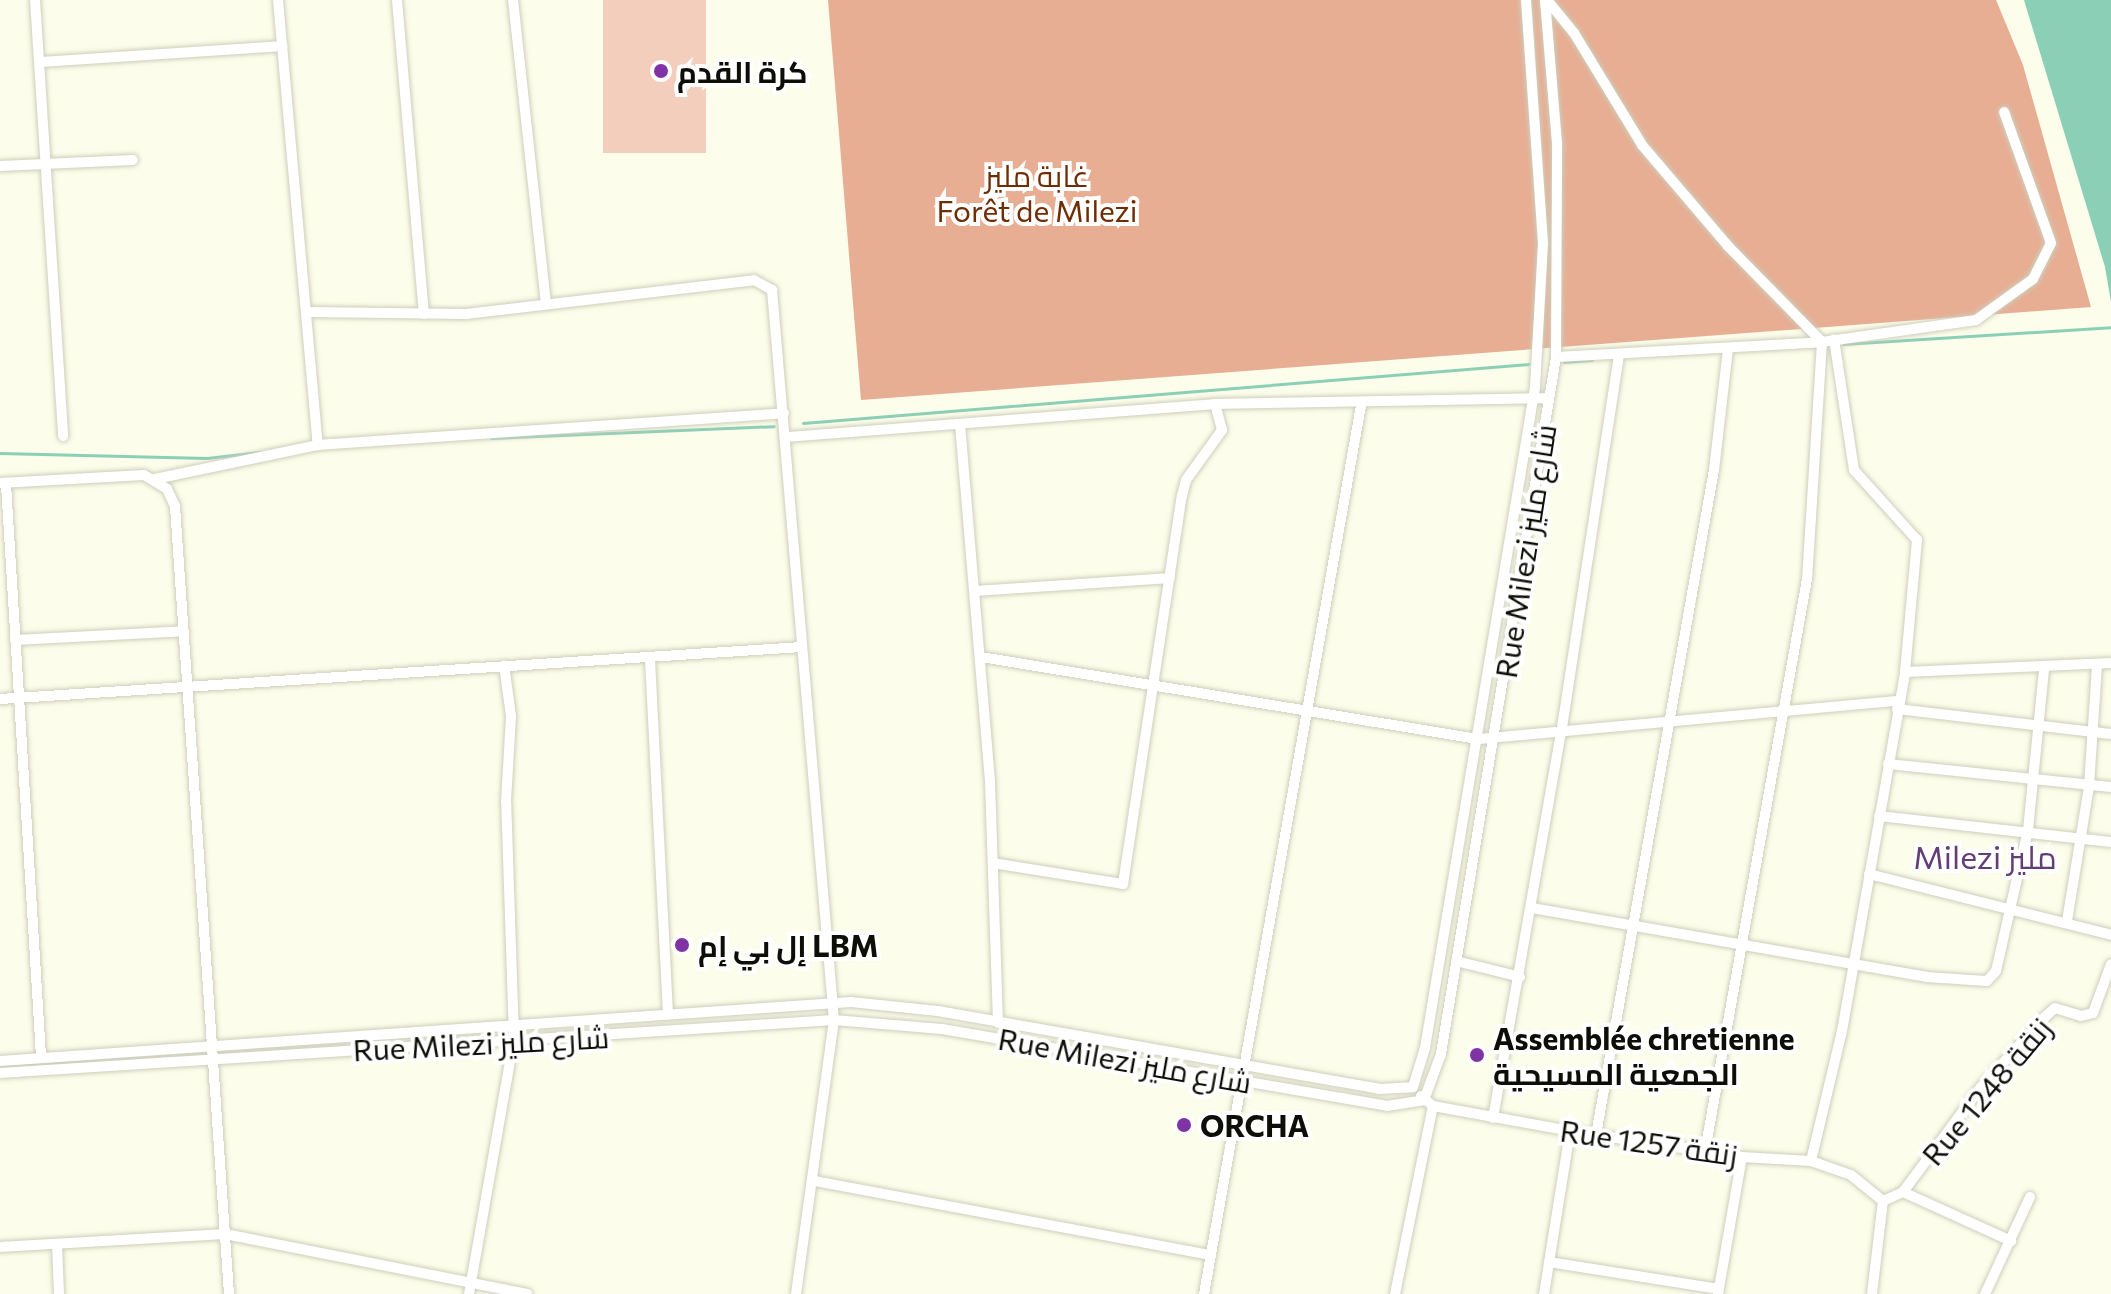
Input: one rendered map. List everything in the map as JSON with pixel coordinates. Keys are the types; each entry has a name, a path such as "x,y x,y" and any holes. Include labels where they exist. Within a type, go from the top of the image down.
{"street":[{"path":"35,0 42,62 63,436"},
{"path":"278,0 318,445"},
{"path":"397,0 424,314"},
{"path":"513,0 546,302"},
{"name":"Rue Milezi شارع مليز","path":"0,1061 668,1011 830,1003 909,1008 1379,1089 1413,1087 1425,1048 1534,398 1543,243 1526,0"},
{"path":"1546,0 1574,33 1642,145 1728,246 1822,342 1807,579 1705,1151"},
{"name":"Rue Milezi شارع مليز","path":"0,1073 834,1020 942,1029 1387,1106 1429,1103 1441,1054 1556,357 1557,143 1546,0"},
{"path":"42,62 282,46"},
{"path":"1556,357 1822,342 1976,320 2033,279 2051,243 2004,112"},
{"path":"0,166 133,160"},
{"path":"308,312 466,314 546,302 754,280 765,283 772,290 787,437 830,1003 834,1020 815,1181 796,1294"},
{"path":"1811,1161 1853,963 1905,672 1917,540 1854,470 1834,340"},
{"path":"1596,1135 1636,926 1714,470 1728,349"},
{"path":"1493,1118 1561,734 1619,354"},
{"path":"787,437 1215,404 1361,405 1549,398"},
{"path":"993,863 1123,884 1186,480 1222,430 1215,404"},
{"path":"1204,1294 1248,1067 1361,405"},
{"path":"41,1057 3,483 155,479 318,445 784,413"},
{"path":"960,424 981,657 993,863 998,1023"},
{"path":"155,479 175,506 229,1294"},
{"path":"976,591 1170,578"},
{"path":"15,640 184,631"},
{"path":"0,699 801,647"},
{"path":"981,657 1478,739 1897,705 2040,728 2111,734"},
{"path":"650,659 668,1011"},
{"path":"1905,672 2044,670 2111,663"},
{"path":"470,1288 514,1038 506,801 511,716 504,665"},
{"path":"2067,921 2089,786 2097,665"},
{"path":"1532,908 1926,977 1987,981 1996,971 2028,830 2044,670"},
{"path":"1888,764 2035,782 2111,787"},
{"path":"1879,816 2082,836 2111,842"},
{"path":"1869,874 2012,907 2111,935"},
{"path":"1456,961 1520,977"},
{"name":"Rue 1248 زنقة","path":"1883,1201 1903,1192 1981,1087 2055,1008 2081,1016 2093,1013 2111,964"},
{"path":"1395,1294 1429,1103 1413,1087"},
{"name":"Rue 1257 زنقة","path":"1429,1103 1493,1118 1596,1135 1742,1157 1811,1161 1851,1175 1883,1201"},
{"path":"1544,1294 1570,1131"},
{"path":"1549,1262 1719,1292 1742,1157"},
{"path":"815,1181 1211,1255"},
{"path":"1903,1192 2011,1241"},
{"path":"1985,1294 2030,1197"},
{"path":"1872,1294 1883,1201"},
{"path":"0,1247 225,1234 470,1288 527,1294"},
{"path":"57,1244 59,1294"}],"shaded area":[{"name":"كرة القدم","path":"603,0 706,0 706,153 603,153"},
{"path":"2024,0 2111,0 2111,302 2105,267"}],"green space":[{"name":"غابة مليز Forêt de Milezi","path":"828,0 1996,0 2023,65 2091,307 861,400"}],"waterway":[{"path":"1843,344 2111,327"},
{"path":"1564,362 1592,360"},
{"path":"803,423 1529,364"},
{"path":"491,438 774,426"},
{"path":"0,453 207,458 260,452"}],"place":[{"name":"كرة القدم","path":"661,71"},
{"name":"إل بي إم LBM","path":"682,945"},
{"name":"Assemblée chretienne الجمعية المسيحية","path":"1477,1055"},
{"name":"ORCHA","path":"1184,1125"}],"district":[{"name":"Milezi مليز","path":"1985,856"}]}
